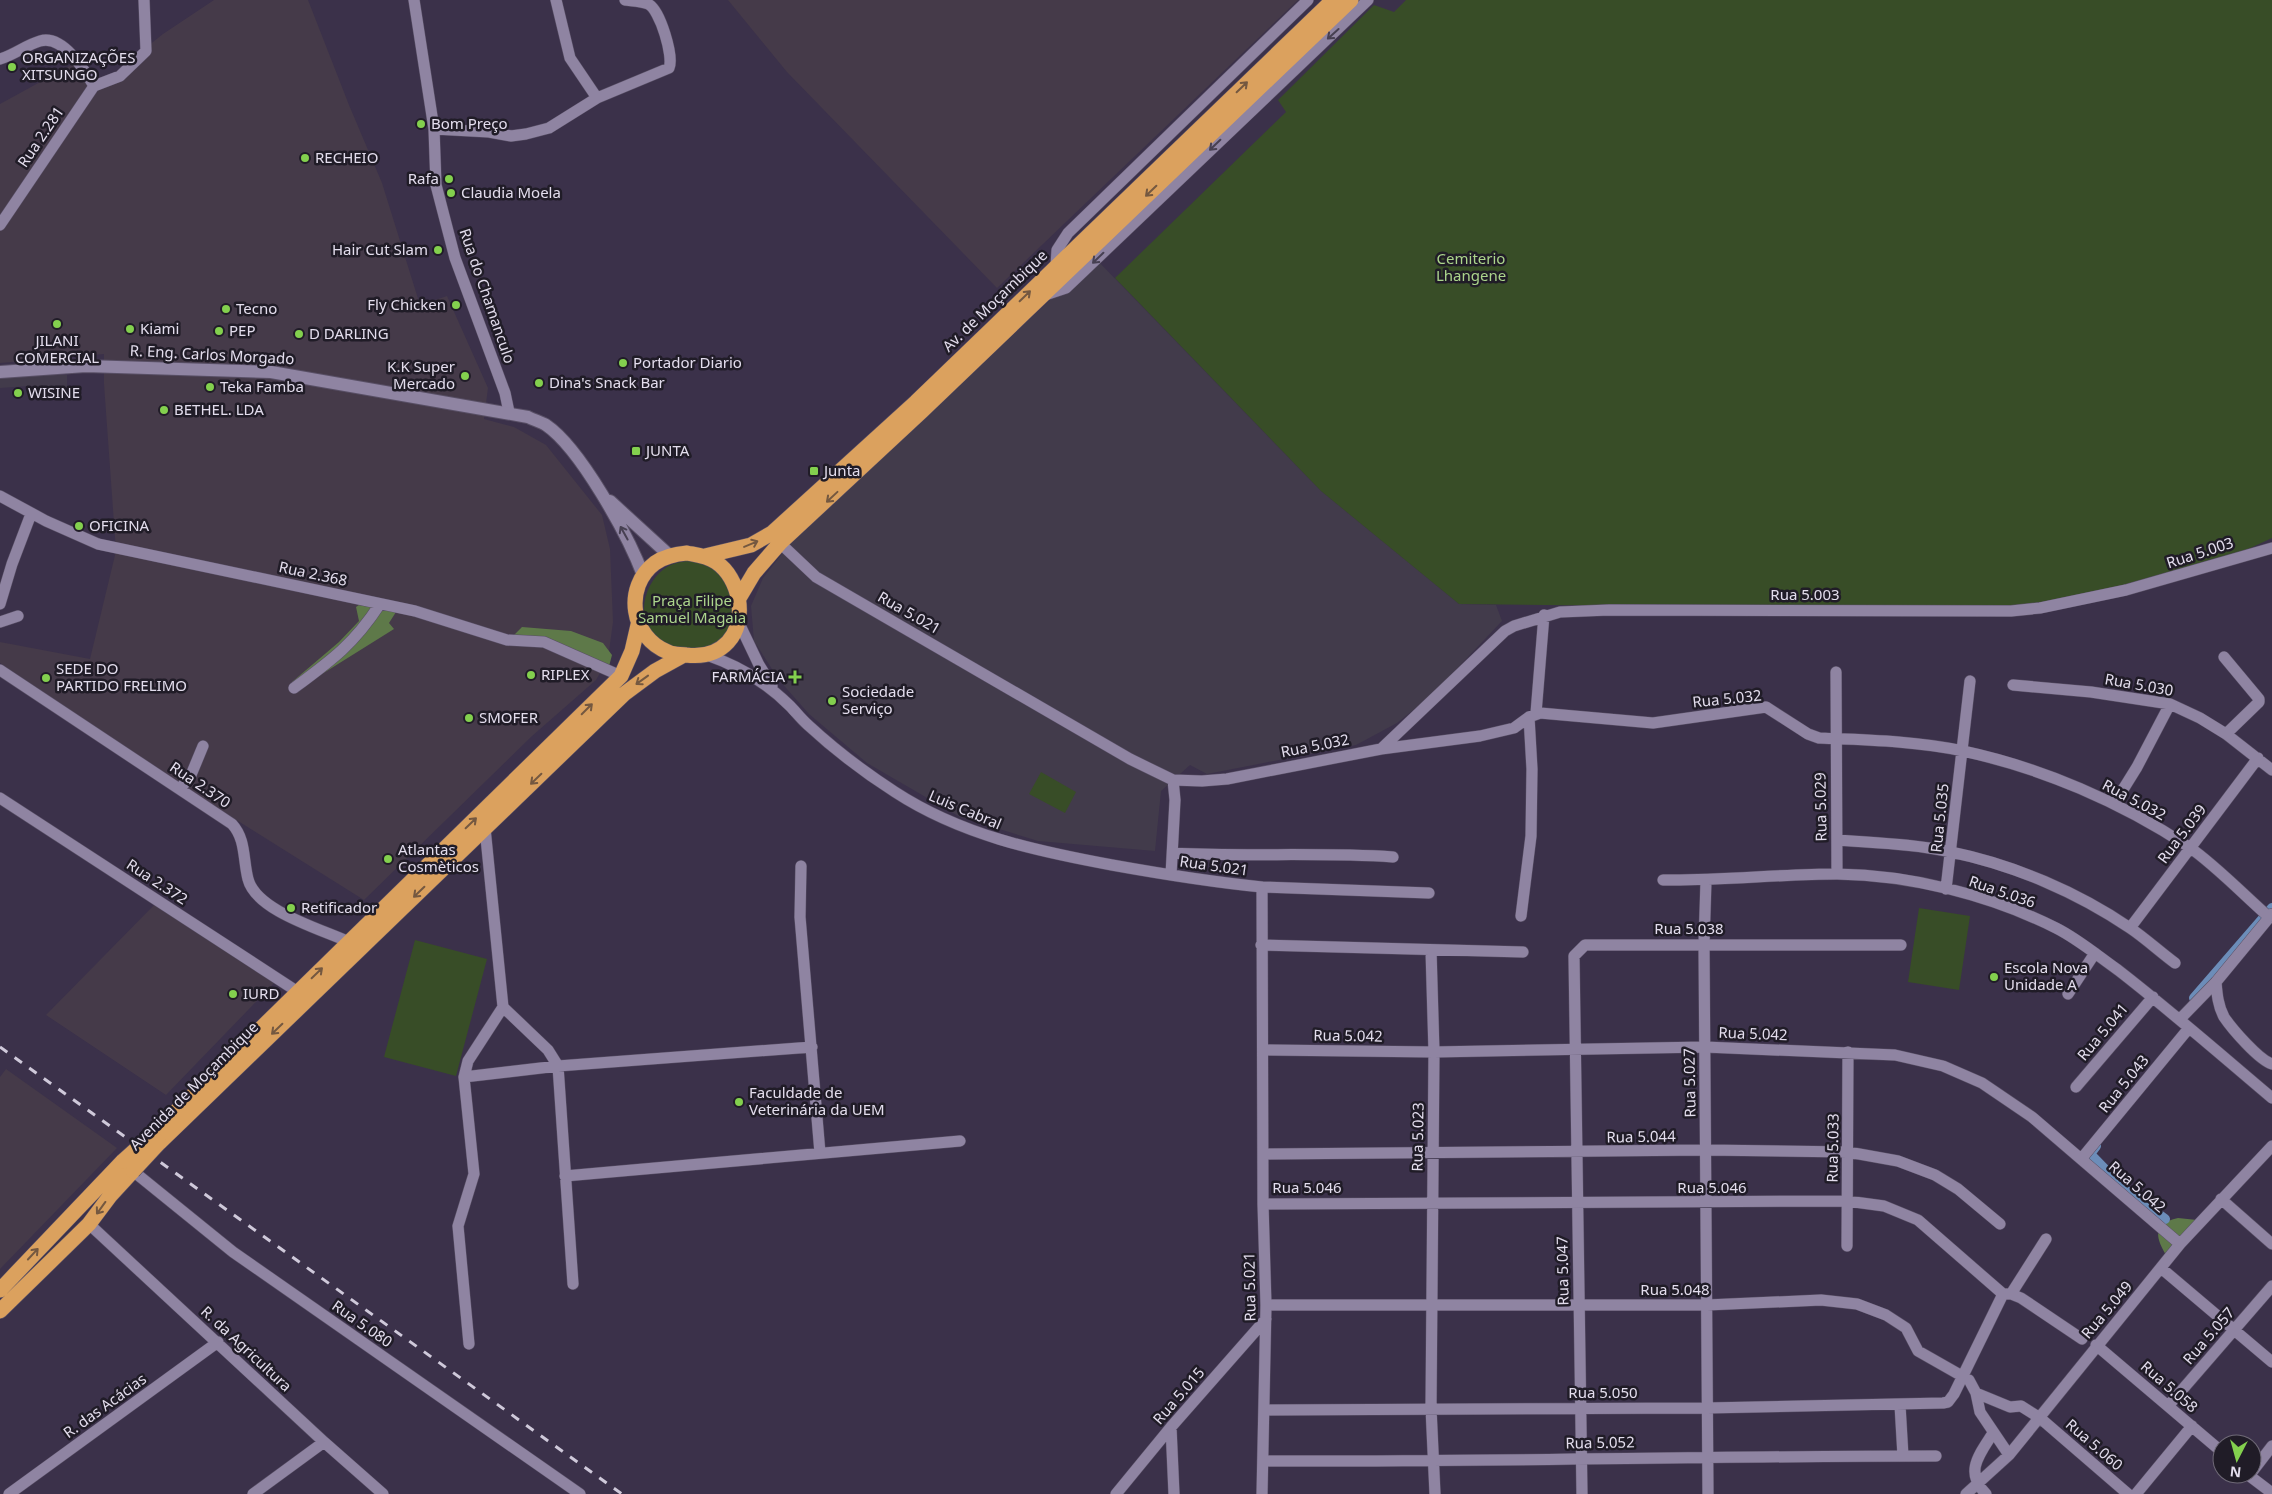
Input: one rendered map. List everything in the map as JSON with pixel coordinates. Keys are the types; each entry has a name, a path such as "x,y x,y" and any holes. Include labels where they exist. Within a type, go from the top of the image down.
{"highway":[{"name":"Av. de Moçambique","path":"705,556 751,545 772,533 916,402 1334,0"},
{"name":"Av. de Moçambique","path":"738,600 754,573 780,543 1041,297 1351,0"},
{"path":"687,553 705,556 717,563 728,574 738,600 739,623 727,643 707,655 669,653 656,647 638,625 634,608 636,590 643,575 655,563 669,555 687,553"},
{"path":"298,992 621,676 632,651 638,625"},
{"name":"Avenida de Moçambique","path":"0,1290 156,1139 571,745 640,681 684,655"},
{"name":"Avenida de Moçambique","path":"156,1139 207,1081 298,992"},
{"name":"Avenida de Moçambique","path":"0,1311 90,1224 128,1166"}],"street":[{"path":"0,59 39,41 51,41 77,59 94,86 120,76 146,50 144,0"},
{"name":"Rua do Chamanculo","path":"414,0 433,123 436,185 455,258 502,385 509,412"},
{"path":"556,0 570,58 597,98"},
{"path":"433,123 511,136 526,134 548,128 597,98 671,65 667,40 656,11 649,4 625,0"},
{"path":"1056,266 1057,250 1068,233 1308,0"},
{"path":"1041,297 1066,288 1368,0"},
{"name":"Rua 2.281","path":"0,225 94,86"},
{"name":"R. Eng. Carlos Morgado","path":"0,372 86,366 271,372 509,412 545,425 562,439 601,493"},
{"path":"601,493 669,555"},
{"path":"601,493 637,557 643,575"},
{"name":"Rua 2.368","path":"0,496 32,514 98,544 415,611 507,640 544,642 621,676"},
{"path":"0,604 12,564 32,514"},
{"name":"Rua 5.021","path":"780,543 816,577 1138,763 1173,780 1175,800 1171,875 1262,887 1262,1154 1266,1305 1262,1494"},
{"name":"Rua 5.003","path":"1381,749 1505,631 1544,615 1560,612 1609,610 2011,611 2040,608 2126,590 2272,548"},
{"path":"294,688 334,659 357,638 380,604"},
{"path":"1520,916 1531,836 1532,715 1544,615"},
{"path":"0,622 18,616"},
{"name":"Luis Cabral","path":"739,623 759,665 782,699"},
{"name":"Luis Cabral","path":"707,655 732,664 750,674 782,699 840,754 894,792 928,811 971,830 1013,845 1051,854 1171,875"},
{"path":"2224,657 2259,699 2256,705 2226,734"},
{"name":"Rua 2.370","path":"0,670 232,824 238,831 248,880 255,893 269,906 350,942"},
{"name":"Rua 5.029","path":"1836,672 1837,874"},
{"name":"Rua 5.035","path":"1946,889 1970,681"},
{"name":"Rua 5.030","path":"2012,685 2091,692 2170,704 2200,718 2226,734 2272,770"},
{"path":"2114,804 2170,704"},
{"name":"Rua 5.032","path":"1173,780 1202,781 1227,778 1381,749 1480,736 1514,728 1532,715 1653,723 1766,707 1808,734 1819,738 1900,742 1962,751 2004,761 2047,776 2114,804 2190,848 2270,915"},
{"path":"180,789 191,775 203,746"},
{"name":"Rua 5.039","path":"2130,928 2258,758"},
{"name":"Rua 2.372","path":"0,798 298,992"},
{"path":"469,1344 458,1226 474,1174 464,1077 468,1061 503,1007 485,828"},
{"path":"1837,840 1892,844 1951,852 2011,870 2070,893 2130,928 2175,963"},
{"path":"1173,853 1222,856 1340,854 1394,857"},
{"path":"801,866 800,917 820,1153"},
{"name":"Rua 5.036","path":"1663,880 1706,881 1837,874 1896,879 1946,889 2014,909 2057,928 2095,953 2153,996 2272,1098"},
{"name":"Rua 5.027","path":"1706,881 1704,944 1708,1494"},
{"path":"1262,887 1429,893"},
{"path":"2180,1019 2216,982 2270,915"},
{"path":"1262,945 1523,952"},
{"name":"Rua 5.038","path":"1576,1048 1574,956 1584,945 1901,945"},
{"name":"Rua 5.023","path":"1431,950 1434,1052 1431,1203 1431,1408 1435,1494"},
{"path":"2068,994 2095,953"},
{"path":"2216,982 2218,1001 2224,1016 2237,1033 2272,1064"},
{"name":"Rua 5.041","path":"2076,1088 2153,996"},
{"path":"503,1007 548,1050 558,1066 573,1284"},
{"name":"Rua 5.043","path":"2082,1158 2189,1028"},
{"path":"464,1077 558,1066 812,1047"},
{"name":"Rua 5.042","path":"1263,1050 1434,1052 1705,1047 1896,1055 1943,1066 1982,1083 2032,1117 2180,1244"},
{"name":"Rua 5.047","path":"1576,1048 1582,1494"},
{"name":"Rua 5.033","path":"1847,1246 1848,1052"},
{"path":"566,1176 960,1141"},
{"name":"Rua 5.049","path":"1966,1494 2009,1455 2096,1345 2180,1244 2272,1146"},
{"name":"Rua 5.044","path":"1262,1154 1578,1153 1706,1150 1848,1152 1898,1162 1935,1175 1958,1189 2000,1224"},
{"name":"Rua 5.080","path":"128,1166 233,1252 580,1494"},
{"path":"2221,1199 2272,1244"},
{"name":"Rua 5.046","path":"1263,1204 1847,1201 1884,1206 1918,1220 2007,1294 2021,1298 2082,1339"},
{"name":"R. da Agricultura","path":"90,1224 324,1442 383,1494"},
{"path":"1962,1375 2007,1294 2046,1239"},
{"path":"2161,1268 2272,1362"},
{"name":"Rua 5.057","path":"2169,1405 2272,1286"},
{"name":"Rua 5.048","path":"1266,1305 1707,1305 1821,1300 1857,1304 1886,1315 1910,1333 1918,1351 1969,1380 1976,1393 1980,1412 2009,1455"},
{"name":"Rua 5.015","path":"1116,1494 1171,1427 1266,1319"},
{"name":"R. das Acácias","path":"9,1494 218,1342"},
{"name":"Rua 5.058","path":"2096,1345 2212,1443"},
{"name":"Rua 5.050","path":"1264,1410 1707,1408 1943,1404 1950,1399 1962,1375"},
{"name":"Rua 5.060","path":"1976,1393 2010,1407 2021,1406 2040,1418 2128,1494"},
{"path":"1900,1406 1903,1456"},
{"path":"2136,1494 2192,1426"},
{"path":"1171,1427 1174,1494"},
{"path":"1986,1494 1977,1485 1974,1467 1993,1433"},
{"path":"253,1494 324,1442"},
{"path":"2262,1459 2272,1446"},
{"name":"Rua 5.052","path":"1264,1461 1434,1462 1581,1458 1936,1456"},
{"path":"2262,1484 2272,1493"}],"shaded area":[{"path":"214,0 308,0 382,183 420,305 447,296 488,388 484,419 514,427 546,445 602,515 610,549 613,622 608,659 596,680 532,736 364,900 198,796 0,663 0,642 90,659 116,551 104,384 104,354 0,363 0,104 73,64 99,85 163,34"},
{"path":"728,0 1298,0 997,288 787,72"},
{"path":"1095,258 1321,491 1459,604 1496,605 1502,621 1432,695 1397,723 1356,745 1207,774 1190,765 1161,791 1155,851 1038,841 960,817 867,763 809,714 779,680 754,641 751,606 763,578 792,541"},
{"path":"28,375 67,375 67,388 29,386 0,388 0,378"},
{"path":"159,900 279,978 166,1095 46,1015"},
{"path":"6,1069 117,1148 0,1269 0,1077"}],"green space":[{"name":"Cemiterio Lhangene","path":"1406,0 2272,0 2272,538 2246,550 2139,582 2049,603 1967,610 1459,604 1321,491 1115,278 1286,112 1278,100 1374,5 1394,12"},
{"name":"Praça Filipe Samuel Magaia","path":"690,560 715,565 738,600 721,648 666,652 652,633 645,619 644,603 646,595 653,580 664,569 673,564"},
{"path":"359,605 396,612 389,623 394,629 298,689 292,682 339,642 359,621 356,607"},
{"path":"522,627 571,631 603,643 612,655 607,674 566,651 513,636"},
{"path":"1041,772 1076,792 1065,813 1029,794"},
{"path":"1919,908 1970,916 1959,990 1908,982"},
{"path":"415,940 487,959 456,1076 384,1057"},
{"path":"2178,1218 2197,1220 2166,1255 2159,1241 2158,1231 2164,1223"}],"waterway":[{"path":"2194,998 2272,908"},
{"path":"2096,1146 2090,1154 2125,1190 2165,1219"}],"railway":[{"path":"0,1047 622,1494"}],"place":[{"name":"ORGANIZAÇÕES XITSUNGO","path":"12,67"},
{"name":"Bom Preço","path":"421,124"},
{"name":"RECHEIO","path":"305,158"},
{"name":"Rafa","path":"449,179"},
{"name":"Claudia Moela","path":"451,193"},
{"name":"Hair Cut Slam","path":"438,250"},
{"name":"Fly Chicken","path":"456,305"},
{"name":"Tecno","path":"226,309"},
{"name":"JILANI COMERCIAL","path":"57,324"},
{"name":"Kiami","path":"130,329"},
{"name":"PEP","path":"219,331"},
{"name":"D DARLING","path":"299,334"},
{"name":"Portador Diario","path":"623,363"},
{"name":"K.K Super Mercado","path":"465,376"},
{"name":"Dina's Snack Bar","path":"539,383"},
{"name":"Teka Famba","path":"210,387"},
{"name":"WISINE","path":"18,393"},
{"name":"BETHEL. LDA","path":"164,410"},
{"name":"JUNTA","path":"636,451"},
{"name":"Junta","path":"814,471"},
{"name":"OFICINA","path":"79,526"},
{"name":"RIPLEX","path":"531,675"},
{"name":"FARMÁCIA","path":"795,677"},
{"name":"SEDE DO PARTIDO FRELIMO","path":"46,678"},
{"name":"Sociedade Serviço","path":"832,701"},
{"name":"SMOFER","path":"469,718"},
{"name":"Atlantas Cosmèticos","path":"388,859"},
{"name":"Retificador","path":"291,908"},
{"name":"Escola Nova Unidade A","path":"1994,977"},
{"name":"IURD","path":"233,994"},
{"name":"Faculdade de Veterinária da UEM","path":"739,1102"}]}
